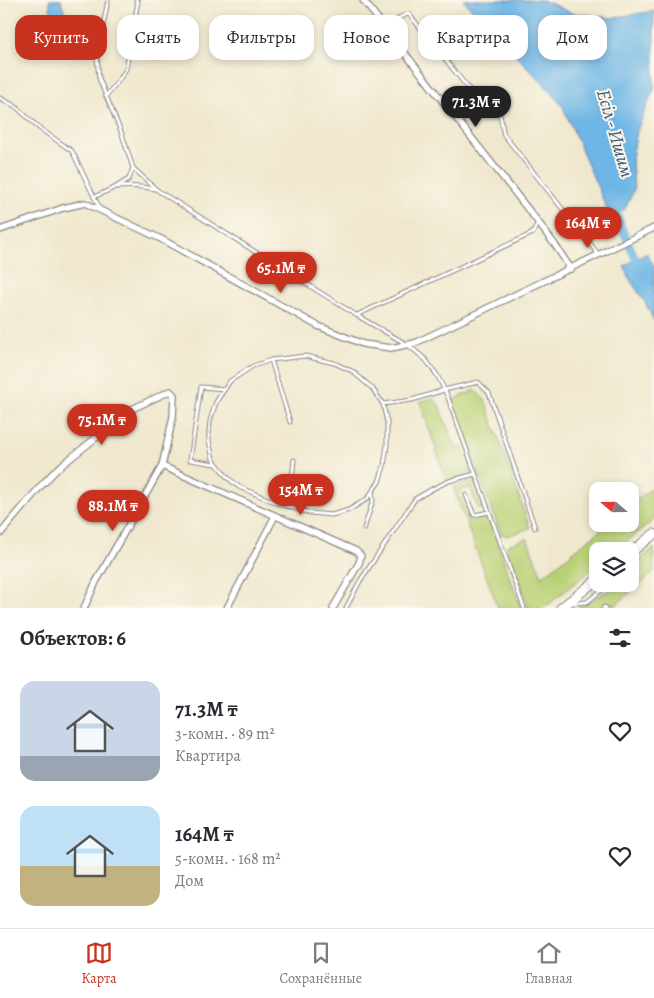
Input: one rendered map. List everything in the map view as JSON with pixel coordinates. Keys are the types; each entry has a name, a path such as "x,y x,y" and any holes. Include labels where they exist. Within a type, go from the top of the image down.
{"main road":[{"path":"639,546 654,534"},
{"path":"564,606 589,586"}],"street":[{"path":"363,0 375,15"},
{"path":"408,56 556,245 571,269"},
{"path":"0,230 64,208 85,203 161,239 318,326 363,344 391,348 414,343 654,228"},
{"path":"0,534 57,469 132,409 170,391 174,395 173,417 162,466 96,582 84,608"},
{"path":"162,466 356,551 361,556 359,563 333,608"},
{"path":"227,608 275,516"}],"lane":[{"path":"108,0 97,57 99,78 122,134 133,168 157,190 356,315 408,345 425,359 437,375 447,395 524,608"},
{"path":"106,96 126,69 138,0 136,0"},
{"path":"404,15 409,14 480,103 488,102 492,104 501,114 504,135 599,255"},
{"path":"0,98 15,106 40,128 72,151 101,210"},
{"path":"94,196 116,187 129,179 133,168"},
{"path":"116,187 132,186 157,190"},
{"path":"356,315 533,233 538,222"},
{"path":"305,356 334,363 352,370 372,388 383,404 387,423 387,445 386,458 379,482 367,499 349,510 332,515 310,513 277,503 238,487 226,477 213,459 209,441 210,421 216,402 230,381 253,366 271,360 305,356"},
{"path":"271,360 290,422"},
{"path":"383,404 412,400 478,382 489,393 535,528"},
{"path":"217,464 190,460 201,387 225,389"},
{"path":"289,506 294,460"},
{"path":"346,608 360,581 415,499 449,481 475,474"},
{"path":"364,529 373,500 372,492"},
{"path":"466,494 474,515 489,512"},
{"path":"564,606 587,602 599,592"}],"green space":[{"path":"475,390 485,400 530,528 508,536 501,534 451,401"},
{"path":"433,398 438,403 456,449 463,447 485,508 478,509 470,487 459,491 469,521 488,517 521,608 498,608 453,488 471,481 475,482 472,473 447,482 420,402"},
{"path":"654,486 654,520 639,532 639,498"},
{"path":"598,532 639,532 626,542 589,542 589,571 544,608 528,608 506,547 527,538 542,577"},
{"path":"654,548 654,572 639,585 639,561"},
{"path":"606,592 631,592 612,608 577,608"}],"water":[{"path":"49,0 61,0 66,15 52,15"},
{"name":"Есіл - Ишим","path":"463,0 543,0 572,13 588,15 538,15 538,60 607,60 607,17 654,11 654,91 637,131 632,159 634,190 625,209 617,213 623,225 618,227 613,215 610,216 563,107 520,60 528,60 528,15 477,15"},
{"path":"647,253 654,266 654,321 624,266"}],"waterway":[{"path":"617,213 640,269"}]}
